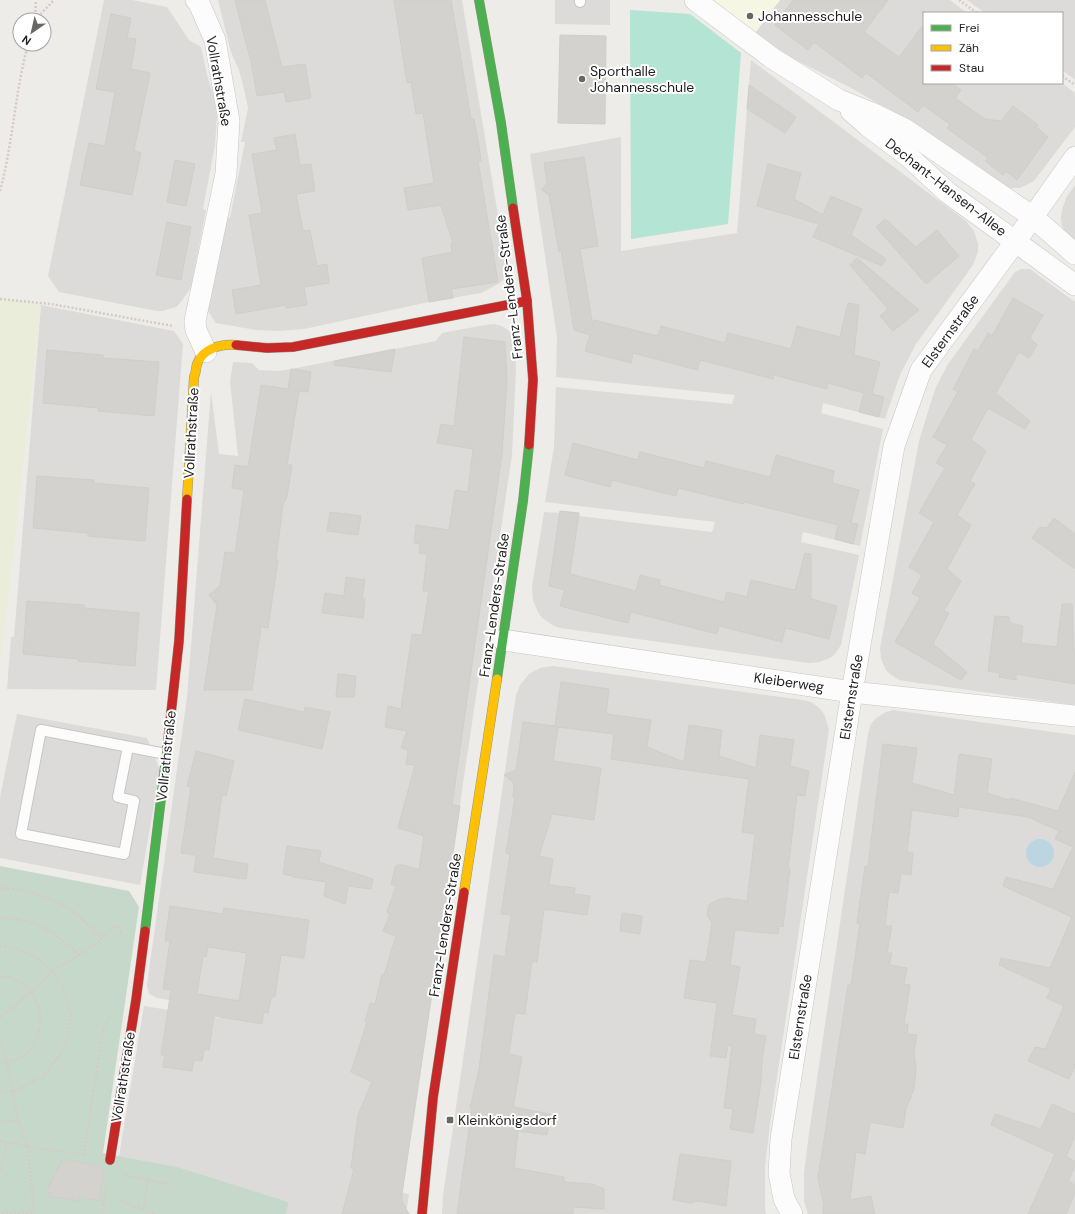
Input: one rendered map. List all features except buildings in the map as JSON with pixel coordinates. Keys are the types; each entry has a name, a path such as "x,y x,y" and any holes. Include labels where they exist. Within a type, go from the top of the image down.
{"street":[{"name":"Vollrathstraße","path":"110,1160 136,1000 153,872 179,641 194,377 198,363 206,352 196,330 195,321 226,174 229,121 215,40 198,1 196,0"},
{"name":"Franz-Lenders-Straße","path":"422,1214 433,1098 523,501 529,444 533,380 527,301 500,123 479,0"},
{"name":"Dechant-Hansen-Allee","path":"695,0 772,58 839,100 868,126 908,156 947,192 1075,285"},
{"name":"Dechant-Hansen-Allee","path":"839,100 874,114 906,130 1033,217 1075,254"},
{"name":"Elsternstraße","path":"792,1214 784,1199 779,1173 781,1140 852,692 894,446 921,370 1075,157"},
{"path":"206,352 216,346 230,344 262,348 293,347 527,301"},
{"name":"Kleiberweg","path":"503,640 852,692 1075,716"}],"lane":[{"path":"128,747 118,797 134,800 124,854 21,834 41,730 166,754"}],"path":[{"path":"35,12 36,0"},
{"path":"43,12 54,0"},
{"path":"959,0 976,12"},
{"path":"0,191 5,173 22,68 26,52"},
{"path":"1063,77 1075,85"},
{"path":"0,299 51,304 196,330"},
{"path":"0,888 20,889 41,894 55,901 80,917 102,939"},
{"path":"0,917 18,918 34,923 48,930 79,955"},
{"path":"0,1017 32,992 52,971 102,939 114,926 119,927 122,932 121,939"},
{"path":"0,946 18,949 41,960 52,971 63,986 71,1017 66,1047 43,1077 12,1092 0,1092"},
{"path":"0,976 14,979 26,986 32,992 38,1002 41,1021 36,1041 24,1054 7,1062 0,1063"},
{"path":"84,1154 103,1029 111,1012"},
{"path":"0,1039 7,1062 18,1120 28,1147 34,1213 0,1213"},
{"path":"0,1122 18,1120"},
{"path":"0,1141 28,1147 84,1154 110,1160 102,1214"},
{"path":"0,1170 7,1142"},
{"path":"108,1171 171,1185"},
{"path":"143,1209 148,1180"},
{"path":"119,1200 155,1214"}],"shaded area":[{"path":"104,0 132,0 167,7 189,40 201,47 208,79 214,96 217,117 215,145 203,209 206,210 191,287 176,307 163,311 59,292 48,276"},
{"path":"218,0 462,0 507,269 505,277 500,283 481,293 429,302 304,329 278,331 256,330 216,323 208,311 226,218 230,218 245,142 241,142 248,108 239,70 231,52"},
{"path":"555,0 610,0 610,25 555,24"},
{"name":"Johannesschule","path":"712,0 780,0 755,33"},
{"path":"780,0 950,0 966,12 923,12 923,84 1063,84 1075,93 1075,127 1034,181 1020,188 1006,188 911,123 855,90 784,54 755,33"},
{"path":"967,0 1075,0 1075,80 1063,71 1063,12 984,12"},
{"path":"751,60 966,221 974,231 978,244 978,252 973,265 916,344 900,375 885,419 823,403 821,413 883,429 860,546 803,532 801,542 859,555 841,645 835,654 830,658 819,662 809,663 560,628 542,618 533,600 532,587 544,512 559,513 560,511 580,513 579,516 712,532 715,522 545,502 554,447 556,387 732,404 735,395 556,377 557,338 530,154 621,137 621,251 737,233"},
{"path":"1075,185 1075,243 1067,235 1062,226 1061,218 1066,198"},
{"path":"1021,269 1030,269 1075,302 1075,705 899,680 886,670 881,659 880,648 919,441 936,387 948,364 1015,272"},
{"path":"0,297 41,305 0,666"},
{"path":"41,305 174,331 183,344 156,690 7,689 11,637 14,637"},
{"path":"494,324 502,326 509,331 512,335 515,350 516,370 512,455 402,1193 409,1194 406,1214 286,1214 289,1202 178,1167 119,1156 144,1006 219,1018 221,1008 157,998 149,994 147,985 187,697 211,392 219,454 238,456 230,382 233,362 252,363 259,370 278,371 436,341 442,333"},
{"path":"553,666 803,700 811,702 817,706 825,716 829,730 770,1124 765,1167 766,1214 442,1214 443,1195 516,695 520,685 529,674 540,668"},
{"path":"893,710 1075,735 1075,1214 808,1214 804,1201 804,1173 809,1133 868,734 871,724 875,719 886,712"},
{"path":"17,714 147,738 160,770 140,885 0,858 0,797"},
{"path":"0,866 129,891 139,907 103,1153 178,1167 289,1202 286,1214 0,1214"}],"green space":[{"path":"630,10 690,14 741,53 728,224 631,239"}],"water":[{"path":"1040,839 1050,843 1054,853 1050,863 1040,867 1030,863 1026,853 1030,843"}],"traffic: fast":[{"path":"479,0 501,123 513,208"},
{"path":"497,679 523,501 529,445"},
{"path":"145,931 167,749"}],"traffic: slow":[{"path":"187,499 194,377 197,364 204,354 213,348 224,345 236,345"},
{"path":"464,892 497,679"}],"traffic: jam":[{"path":"513,208 527,301 533,380 529,445"},
{"path":"236,345 267,348 293,347 527,301"},
{"path":"167,749 179,641 187,499"},
{"path":"422,1214 433,1098 464,892"},
{"path":"110,1160 136,1000 145,931"}],"place":[{"name":"Johannesschule","path":"750,16"},
{"name":"Sporthalle Johannesschule","path":"582,79"},
{"name":"Kleinkönigsdorf","path":"450,1120"}]}
